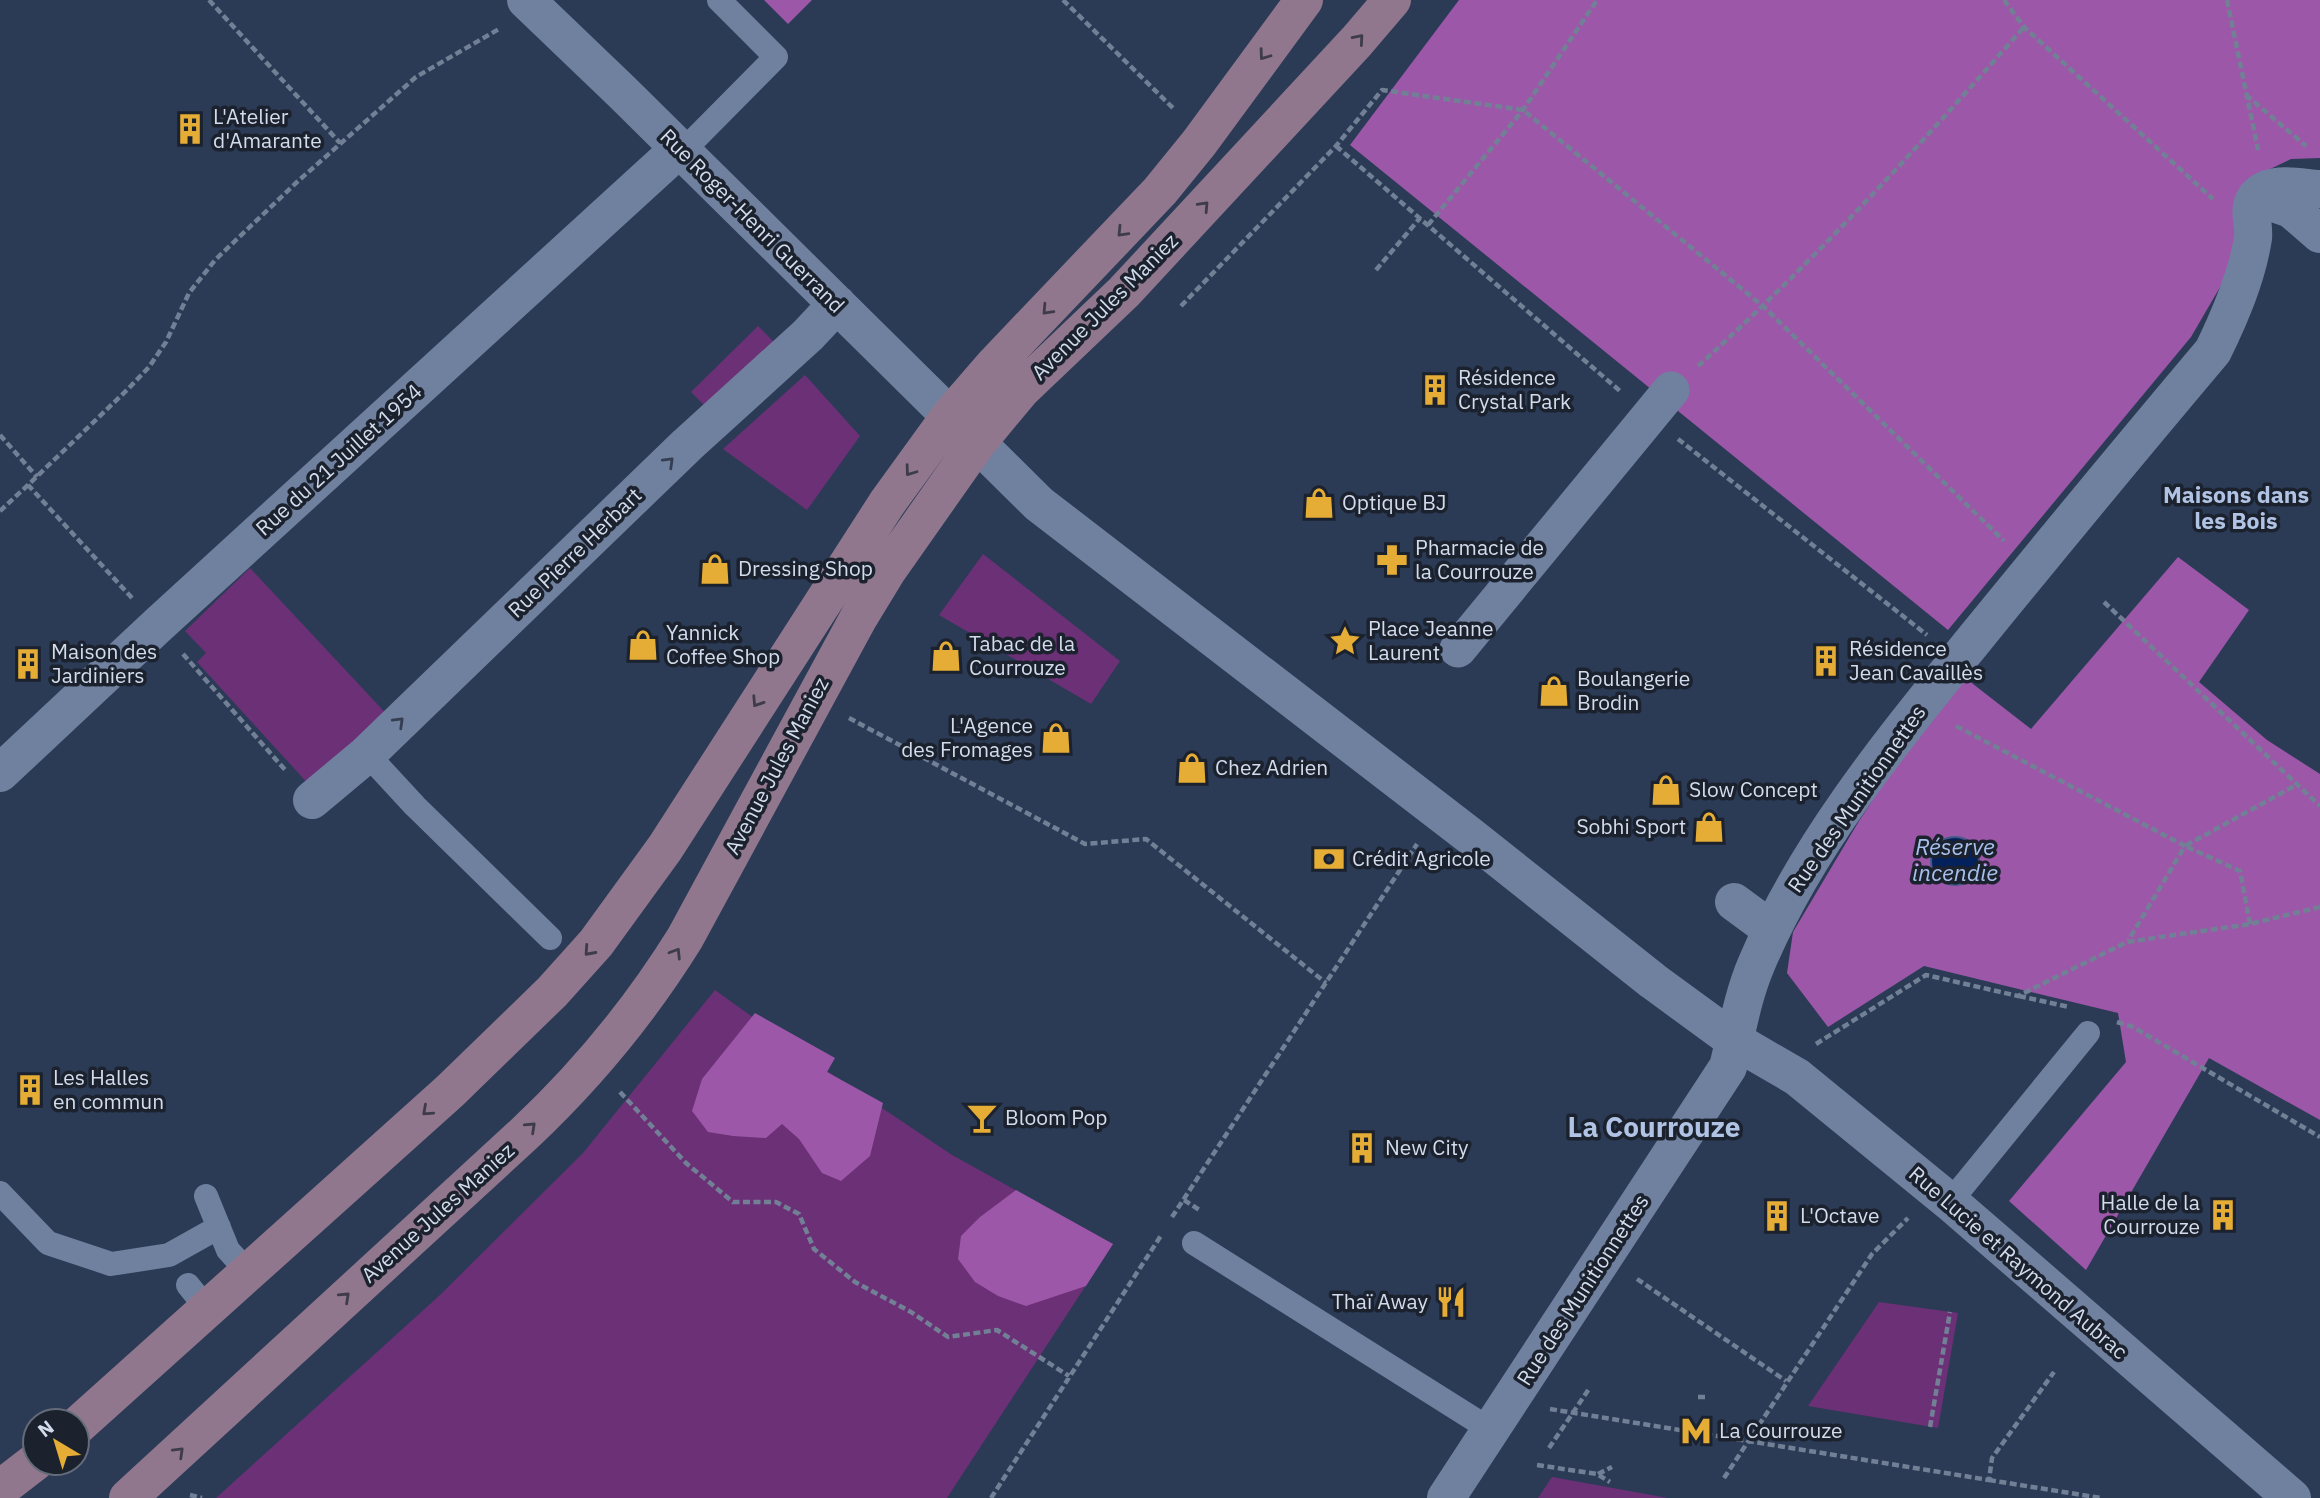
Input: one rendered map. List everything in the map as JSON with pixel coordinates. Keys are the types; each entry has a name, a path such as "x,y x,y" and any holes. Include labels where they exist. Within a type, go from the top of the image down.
{"main road":[{"name":"Avenue Jules Maniez","path":"91,1411 198,1297 249,1273 504,1040 596,943 665,848 887,503 950,416 995,364 1160,191 1199,144 1304,0"},
{"name":"Avenue Jules Maniez","path":"128,1498 524,1134 570,1090 612,1042 658,983 685,938 887,571 977,443 1021,390 1124,292 1392,0"},
{"path":"0,1489 21,1473"}],"street":[{"name":"Rue Roger-Henri Guerrand","path":"527,1 977,443"},
{"name":"Rue du 21 Juillet 1954","path":"0,773 158,625 681,150"},
{"path":"2262,193 2281,186 2320,189"},
{"path":"2262,193 2291,209 2320,234"},
{"name":"Rue des Munitionnettes","path":"1446,1498 1728,1067 1745,992 1772,930 1824,839 1919,707 2213,351 2237,294 2253,236 2251,211 2262,193"},
{"name":"Rue Pierre Herbart","path":"312,800 367,754 677,455 808,335 837,304"},
{"path":"1458,649 1671,390"},
{"path":"977,443 1039,505 1439,811 1653,981 1735,1041"},
{"path":"1734,902 1772,930"},
{"name":"Rue Lucie et Raymond Aubrac","path":"1735,1041 1797,1077 1950,1202 2292,1498"}],"lane":[{"path":"681,150 776,57 719,0"},
{"path":"367,754 483,874 550,938"},
{"path":"1950,1202 2090,1022"},
{"path":"0,1193 48,1243 111,1264 169,1255 219,1227"},
{"path":"206,1196 228,1250 249,1273"},
{"path":"1194,1243 1491,1430"}],"path":[{"path":"209,0 340,143"},
{"path":"1063,0 1176,110"},
{"path":"1428,225 1522,110 1597,0"},
{"path":"2004,0 2024,27 2253,236"},
{"path":"2227,0 2262,193"},
{"path":"0,511 149,366 166,342 189,293 215,260 340,143 416,77 505,26 527,1"},
{"path":"1671,390 1764,307 1902,165 2024,27"},
{"path":"1181,306 1336,146 1382,90 1522,110 1764,307 2032,568"},
{"path":"2245,95 2309,149"},
{"path":"1336,146 1359,166"},
{"path":"1376,270 1420,218"},
{"path":"0,435 37,477"},
{"path":"28,485 158,625 312,800"},
{"path":"2104,602 2320,806"},
{"path":"1919,707 2185,846 2240,871 2250,924"},
{"path":"847,717 1085,844 1146,839 1326,984"},
{"path":"2127,942 2185,846 2298,784"},
{"path":"991,1498 1439,811"},
{"path":"2018,996 2127,942 2250,924 2320,907"},
{"path":"1815,1044 1926,975 2018,996 2090,1022 2133,1027 2320,1138"},
{"path":"614,1087 686,1163 733,1202 776,1202 799,1214 814,1249 855,1282 911,1312 948,1337 997,1330 1069,1376"},
{"path":"1724,1478 1872,1254 1908,1218"},
{"path":"1629,1274 1786,1381"},
{"path":"1930,1427 1950,1312"},
{"path":"1989,1480 1992,1458 2054,1372"},
{"path":"1549,1448 1589,1389"},
{"path":"1698,1396 1706,1397"},
{"path":"1549,1409 2101,1498"},
{"path":"1537,1465 1597,1474 1610,1482"},
{"path":"1597,1474 1612,1467"}],"shaded area":[{"path":"764,0 812,0 788,24"},
{"path":"1459,0 2320,0 2320,158 2291,159 2266,171 2248,239 2191,337 1948,630 1350,145"},
{"path":"758,326 775,343 708,409 691,392"},
{"path":"805,375 860,436 807,510 723,449"},
{"path":"983,554 1120,661 1091,704 939,615"},
{"path":"2178,557 2249,610 2199,682 2267,740 2320,774 2320,1120 2209,1058 2086,1270 2009,1201 2126,1062 2118,1013 1924,966 1828,1027 1787,973 1793,932 1859,821 1906,749 1964,677 2031,729"},
{"path":"250,568 394,722 312,788 197,662 206,653 185,631"},
{"path":"715,990 827,1071 952,1155 1113,1244 947,1498 216,1498 440,1295 583,1153"},
{"path":"755,1013 835,1058 827,1072 883,1103 870,1156 841,1181 822,1173 799,1139 782,1124 766,1138 733,1136 708,1132 692,1111 702,1079"},
{"path":"1016,1190 1113,1244 1086,1286 1026,1306 998,1296 975,1282 958,1259 961,1236 980,1217"},
{"path":"1879,1302 1958,1313 1938,1428 1808,1406"},
{"path":"1552,1477 1668,1498 1538,1498"}],"water":[{"name":"Réserve incendie","path":"1955,837 1964,838 1972,844 1978,852 1978,870 1972,878 1964,884 1955,885 1946,884 1938,878 1932,870 1931,861 1932,852 1938,844 1946,838"}],"place":[{"name":"L'Atelier d'Amarante","path":"190,129"},
{"name":"Résidence Crystal Park","path":"1435,390"},
{"name":"Optique BJ","path":"1319,503"},
{"name":"Pharmacie de la Courrouze","path":"1392,560"},
{"name":"Dressing Shop","path":"715,569"},
{"name":"Place Jeanne Laurent","path":"1345,641"},
{"name":"Yannick Coffee Shop","path":"643,645"},
{"name":"Tabac de la Courrouze","path":"946,656"},
{"name":"Résidence Jean Cavaillès","path":"1826,661"},
{"name":"Maison des Jardiniers","path":"28,664"},
{"name":"Boulangerie Brodin","path":"1554,691"},
{"name":"L'Agence des Fromages","path":"1056,738"},
{"name":"Chez Adrien","path":"1192,768"},
{"name":"Slow Concept","path":"1666,790"},
{"name":"Sobhi Sport","path":"1709,827"},
{"name":"Crédit Agricole","path":"1329,859"},
{"name":"Les Halles en commun","path":"30,1090"},
{"name":"Bloom Pop","path":"982,1118"},
{"name":"New City","path":"1362,1148"},
{"name":"Halle de la Courrouze","path":"2223,1215"},
{"name":"L'Octave","path":"1777,1216"},
{"name":"Thaï Away","path":"1451,1302"},
{"name":"La Courrouze","path":"1696,1431"}],"district":[{"name":"Maisons dans les Bois","path":"2236,508"},
{"name":"La Courrouze","path":"1654,1127"}]}
